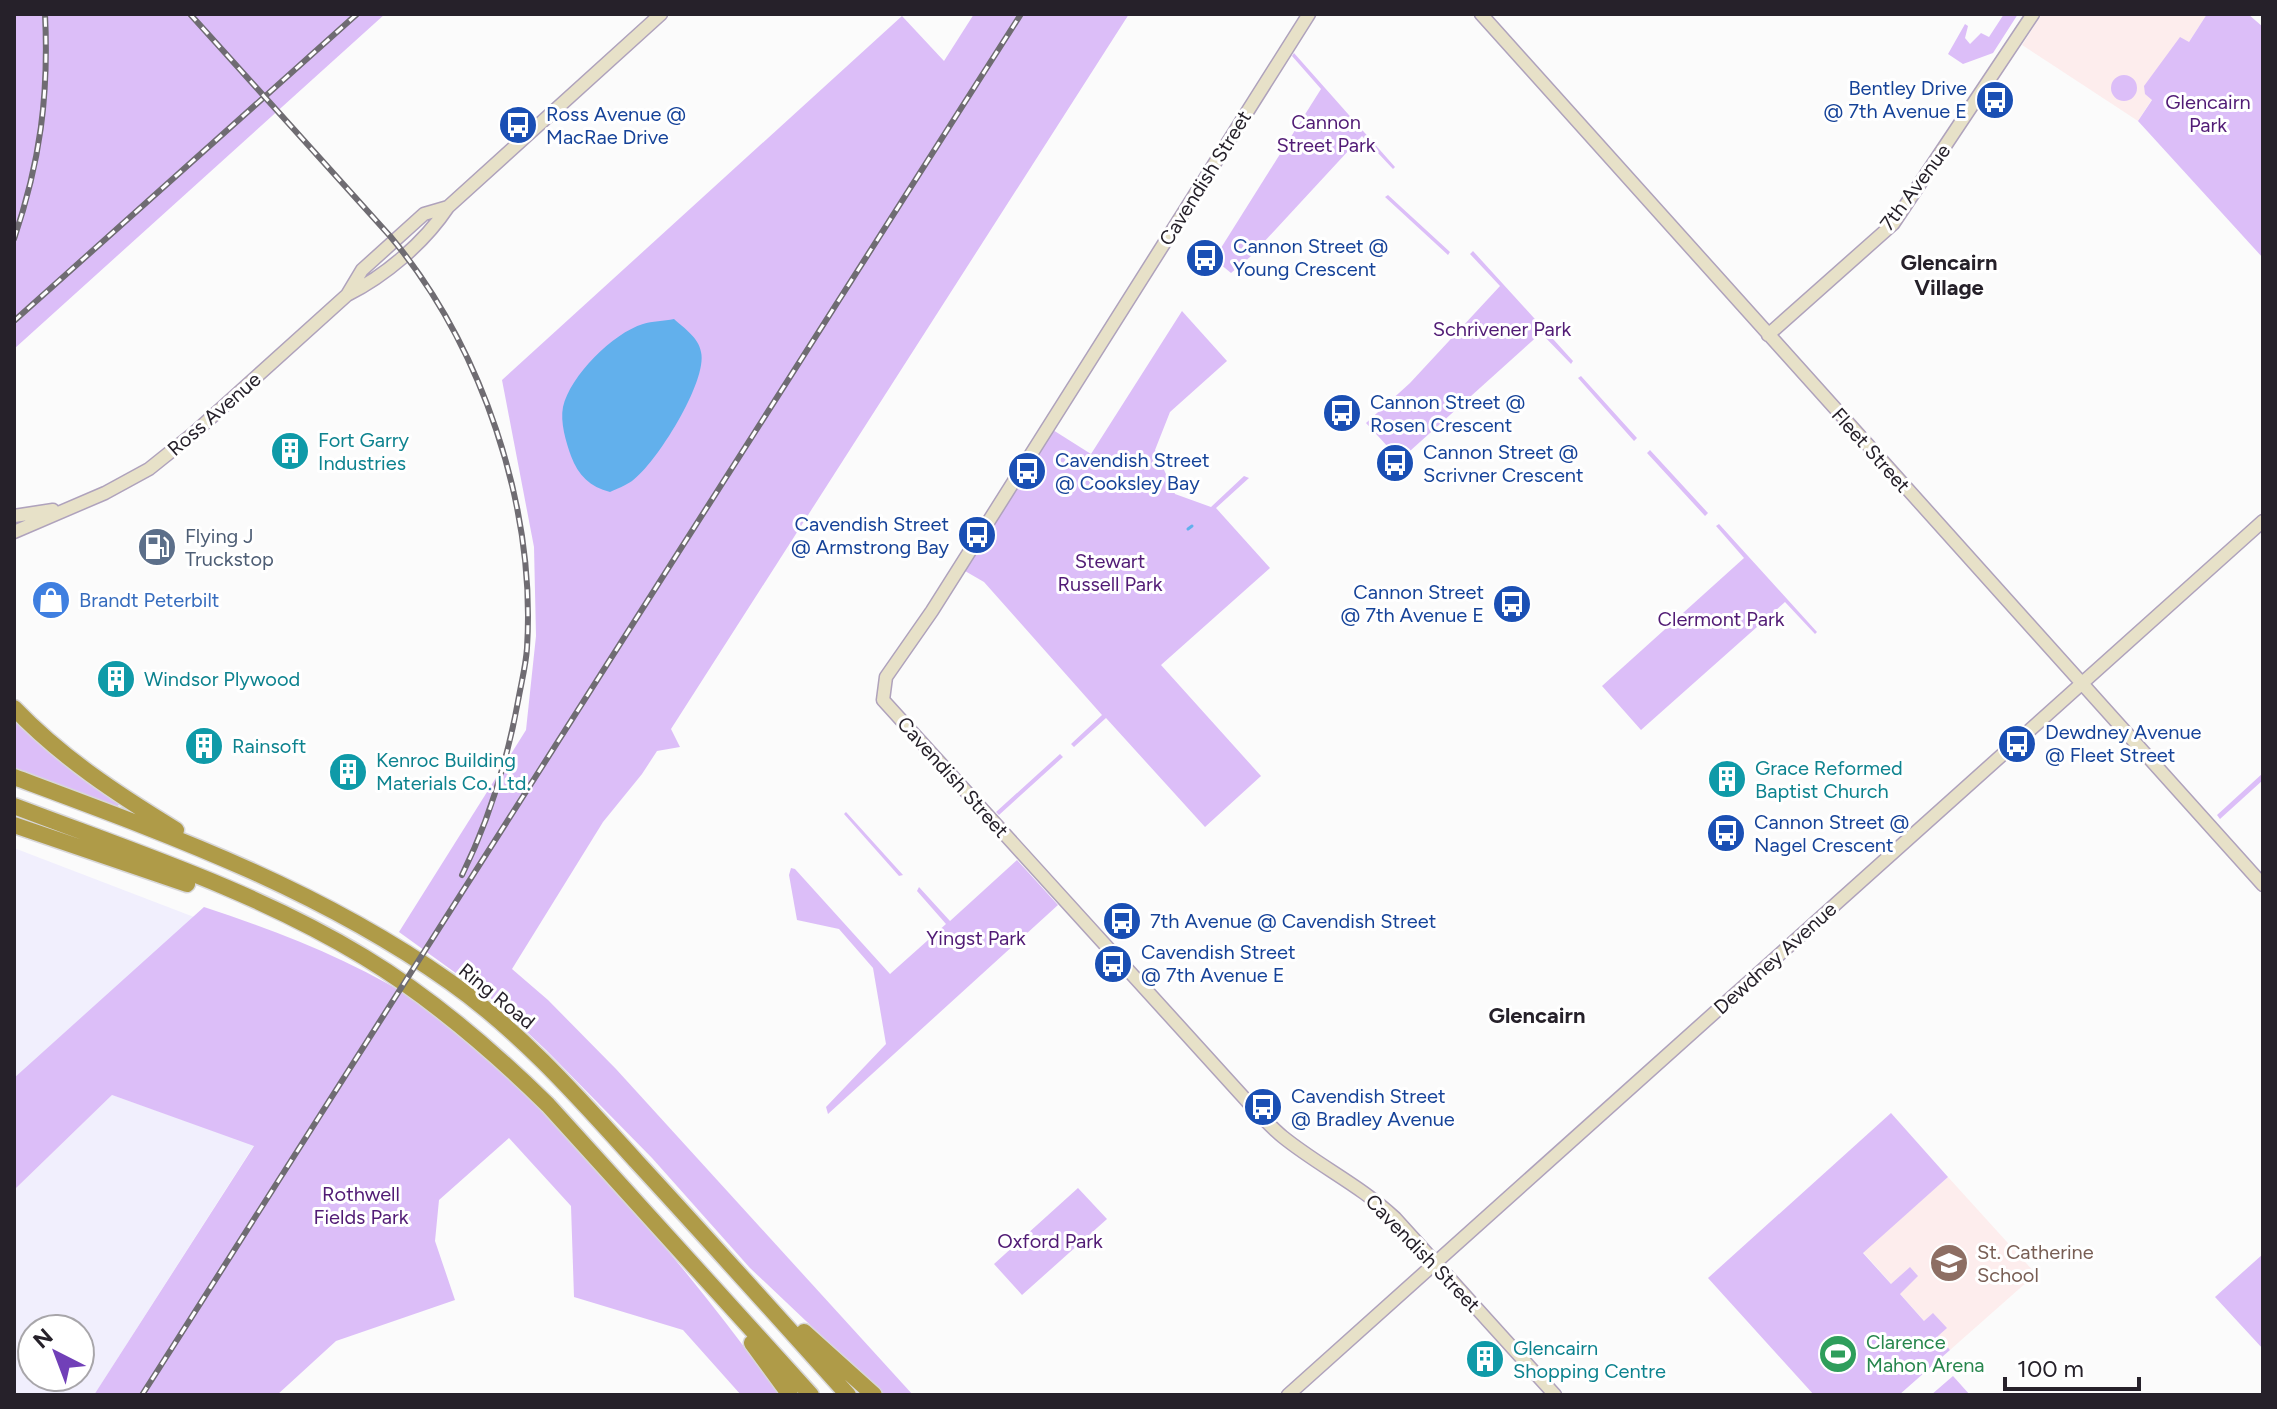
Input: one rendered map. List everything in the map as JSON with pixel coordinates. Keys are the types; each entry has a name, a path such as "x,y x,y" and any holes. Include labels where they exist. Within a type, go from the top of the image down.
{"highway":[{"path":"14,708 88,774 212,852"},
{"name":"Ring Road","path":"14,777 212,852 306,895 383,938 452,983 495,1017 566,1085 848,1395"},
{"path":"14,806 216,883 367,959 438,1007 500,1059 548,1105 811,1395"},
{"path":"14,825 293,920"},
{"path":"699,1271 790,1395"},
{"path":"751,1286 874,1395"}],"street":[{"name":"Ross Avenue","path":"14,532 129,481 166,456 347,295 372,283 435,226 448,207 661,14"},
{"name":"Cavendish Street","path":"1309,14 932,611 886,677 883,700 1264,1119 1281,1136 1372,1196 1555,1395"},
{"name":"Fleet Street","path":"1481,14 2263,885"},
{"name":"7th Avenue","path":"1768,335 1893,224 2033,14"},
{"name":"Ross Avenue","path":"14,516 64,509"},
{"name":"Dewdney Avenue","path":"1288,1395 2263,521"}],"shaded area":[{"path":"2042,14 2207,14 2138,121 2022,45"},
{"path":"14,848 194,917 14,1078"},
{"path":"112,1095 254,1145 96,1392 96,1313 16,1313 16,1393 94,1395 14,1395 14,1190"},
{"name":"St. Catherine School","path":"1948,1177 2036,1274 1950,1350 1863,1252"}],"green space":[{"path":"14,14 385,14 14,349"},
{"path":"974,14 1129,14 671,729 680,747 657,751 603,822 512,969 548,1000 616,1069 913,1395 884,1395 750,1268 652,1158 546,1050 493,1000 399,932 526,730 536,636 534,547 502,380 902,16 944,61"},
{"path":"2004,14 2018,14 1993,53 1963,64 1948,54 1965,24 1968,26 1965,38 1970,44 1981,33 1989,37"},
{"name":"Glencairn Park","path":"2207,14 2248,14 2263,27 2263,258 2138,121 2152,100 2145,94 2144,86 2180,37 2189,42"},
{"name":"Cannon Street Park","path":"1294,53 1395,167 1393,169 1362,136 1250,257 1231,273 1214,259 1321,89 1292,56"},
{"path":"2124,75 2133,79 2137,88 2133,97 2124,101 2115,97 2111,88 2115,79"},
{"path":"1388,195 1450,252 1448,255 1385,197"},
{"name":"Schrivener Park","path":"1473,251 1573,361 1571,364 1541,333 1400,460 1366,423 1410,383 1500,286 1470,254"},
{"name":"Stewart Russell Park","path":"1182,311 1227,361 1170,412 1155,450 1175,494 1211,507 1244,476 1249,478 1216,508 1270,568 1161,665 1261,776 1205,827 1106,718 1074,747 1071,744 1102,715 984,582 965,571 1053,430 1091,454"},
{"path":"1581,376 1637,438 1634,441 1578,378"},
{"path":"1650,450 1708,513 1705,516 1647,453"},
{"name":"Clermont Park","path":"1719,524 1817,632 1815,634 1785,602 1641,730 1602,686 1744,558 1716,526"},
{"path":"14,720 78,776 120,803 116,809 14,770"},
{"path":"1060,754 1063,757 999,815 996,812"},
{"path":"2263,773 2263,780 2220,819 2217,815"},
{"path":"846,812 903,875 899,876 844,814"},
{"name":"Yingst Park","path":"1017,860 1058,905 828,1114 826,1107 886,1044 873,968 839,929 797,920 789,875 791,868 890,974 946,924 917,891 919,887 950,921"},
{"name":"Rothwell Fields Park","path":"204,907 292,939 376,977 453,1026 551,1121 621,1196 719,1314 780,1395 741,1395 683,1330 574,1297 571,1206 509,1138 439,1200 435,1241 455,1300 336,1341 277,1395 94,1395 254,1146 112,1095 14,1190 14,1078"},
{"path":"1891,1113 1948,1177 1863,1253 1891,1284 1910,1267 1918,1276 1900,1294 1924,1321 1933,1313 1947,1328 1938,1336 1950,1350 1899,1395 1814,1395 1708,1278"},
{"name":"Oxford Park","path":"1078,1188 1107,1219 1022,1295 994,1264"},
{"path":"2263,1254 2263,1349 2215,1297"},
{"path":"1953,1376 1970,1395 1931,1395"}],"water":[{"path":"674,319 697,342 701,352 697,382 689,401 642,472 610,492 596,487 577,469 565,438 562,419 567,395 583,369 619,336 643,324"}],"waterway":[{"path":"1188,529 1192,526"}],"railway":[{"path":"14,239 41,128 46,73 45,14"},
{"path":"190,14 390,236 422,279 451,326 476,377 496,429 512,484 522,539 527,594 527,648 504,765 481,832 462,875"},
{"path":"14,321 357,14"},
{"path":"142,1395 1021,14"}],"place":[{"name":"Bentley Drive @ 7th Avenue E","path":"1995,100"},
{"name":"Ross Avenue @ MacRae Drive","path":"518,125"},
{"name":"Cannon Street @ Young Crescent","path":"1205,258"},
{"name":"Cannon Street @ Rosen Crescent","path":"1342,413"},
{"name":"Fort Garry Industries","path":"290,451"},
{"name":"Cannon Street @ Scrivner Crescent","path":"1395,463"},
{"name":"Cavendish Street @ Cooksley Bay","path":"1027,471"},
{"name":"Cavendish Street @ Armstrong Bay","path":"977,535"},
{"name":"Flying J Truckstop","path":"157,547"},
{"name":"Brandt Peterbilt","path":"51,600"},
{"name":"Cannon Street @ 7th Avenue E","path":"1512,604"},
{"name":"Windsor Plywood","path":"116,679"},
{"name":"Dewdney Avenue @ Fleet Street","path":"2017,744"},
{"name":"Rainsoft","path":"204,746"},
{"name":"Kenroc Building Materials Co. Ltd.","path":"348,772"},
{"name":"Grace Reformed Baptist Church","path":"1727,779"},
{"name":"Cannon Street @ Nagel Crescent","path":"1726,833"},
{"name":"7th Avenue @ Cavendish Street","path":"1122,921"},
{"name":"Cavendish Street @ 7th Avenue E","path":"1113,964"},
{"name":"Cavendish Street @ Bradley Avenue","path":"1263,1107"},
{"name":"St. Catherine School","path":"1949,1263"},
{"name":"Clarence Mahon Arena","path":"1838,1354"},
{"name":"Glencairn Shopping Centre","path":"1485,1359"}],"district":[{"name":"Glencairn Village","path":"1949,274"},
{"name":"Glencairn","path":"1537,1015"}]}
